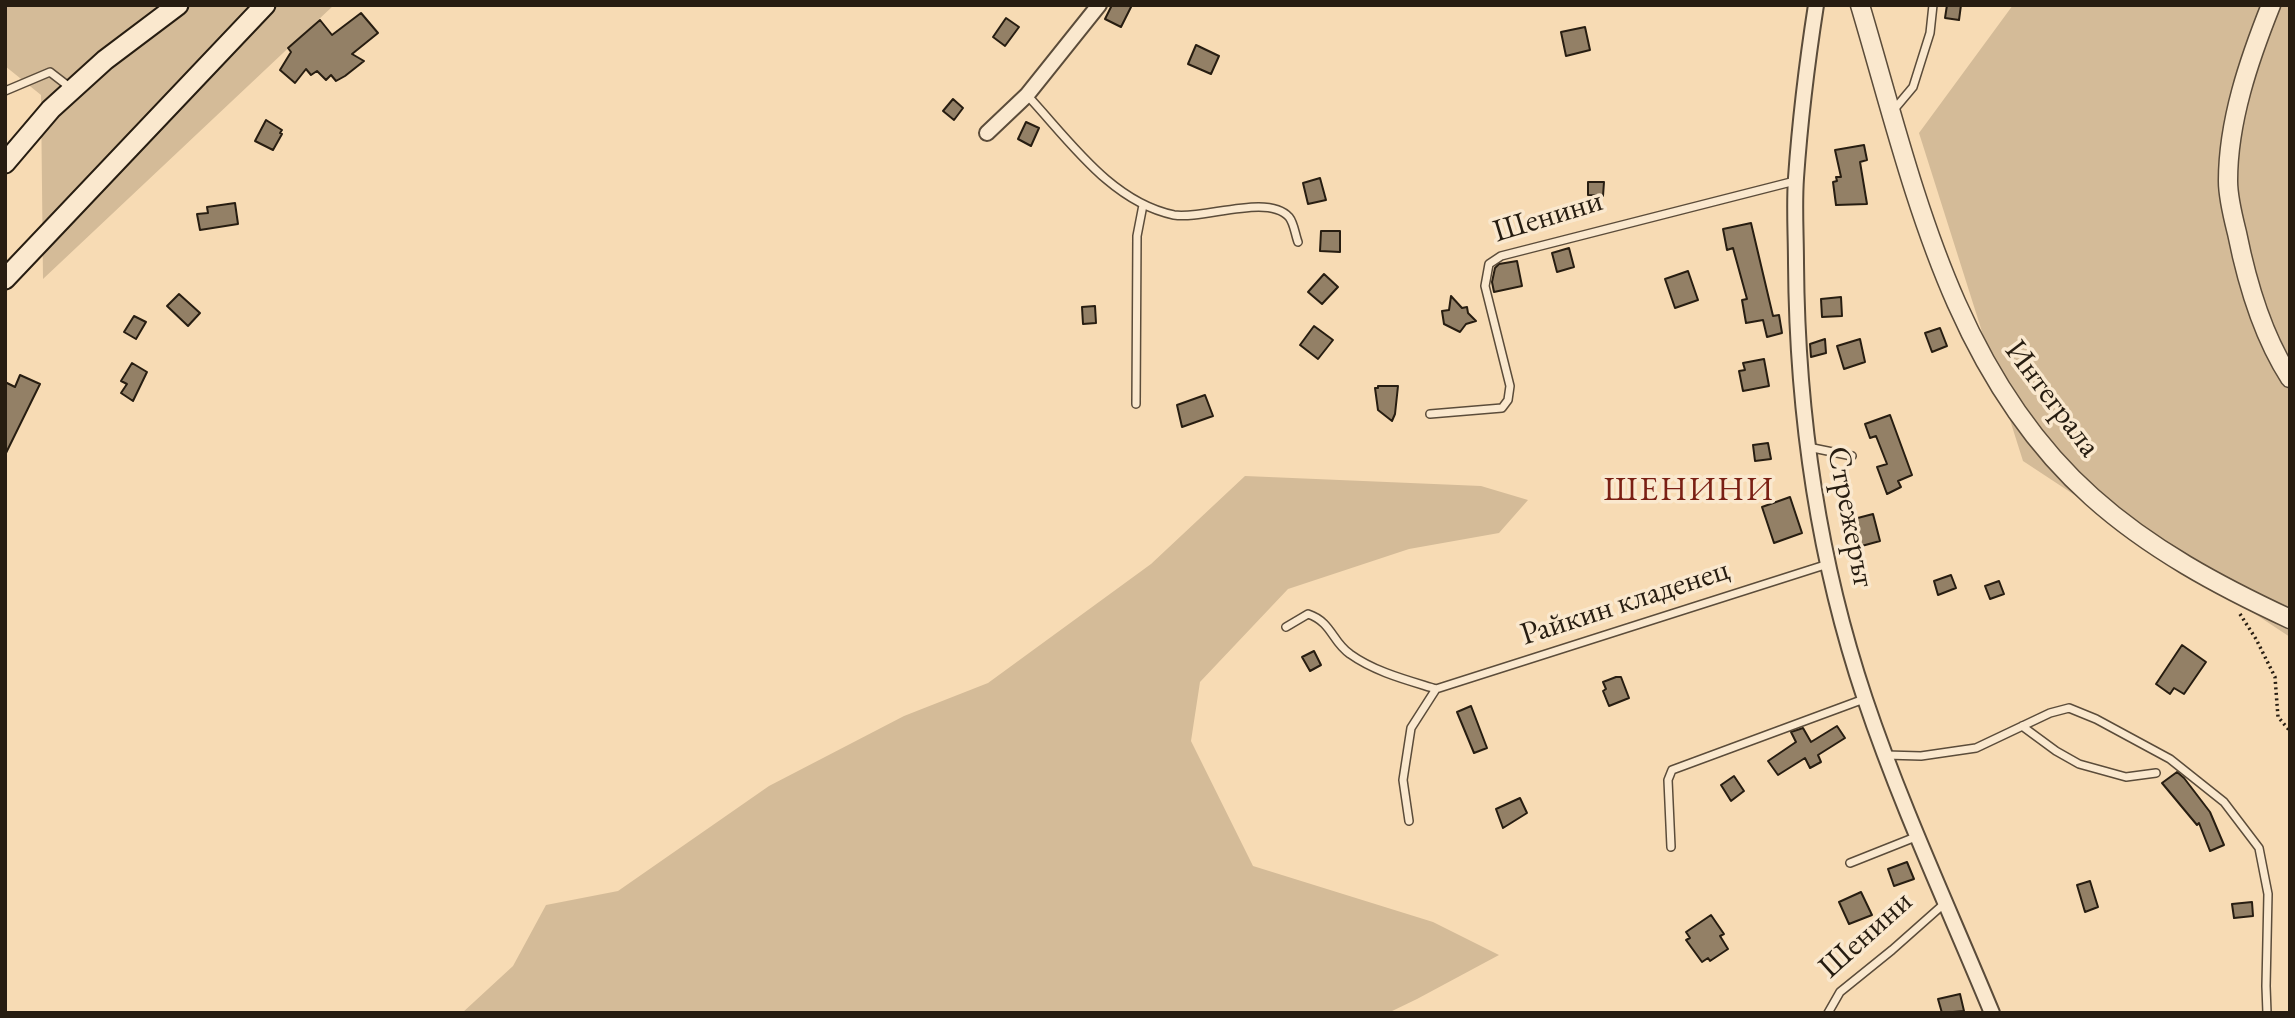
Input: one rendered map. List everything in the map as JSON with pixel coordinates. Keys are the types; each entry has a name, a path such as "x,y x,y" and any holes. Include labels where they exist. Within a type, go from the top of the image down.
{"main road":[{"path":"5,163 51,108 105,60 178,5"},
{"path":"5,279 265,5"}],"street":[{"path":"987,133 1027,95 1099,5"},
{"name":"Стрежерът","path":"1816,5 1806,73 1796,181 1797,331 1807,447 1829,564 1865,699 1918,836 1992,1013"},
{"path":"1860,5 1892,113"},
{"path":"2271,5 2236,114 2228,183 2242,260 2255,305 2276,355 2290,378"},
{"name":"Интеграла","path":"1892,113 1939,264 1968,331 2039,442 2091,496 2123,522 2177,560 2220,585 2290,619"}],"lane":[{"path":"1892,113 1913,87 1930,33 1933,5"},
{"path":"5,92 51,72 73,89"},
{"path":"1027,95 1112,186 1143,205 1177,215 1267,207 1282,211 1291,219 1298,242"},
{"name":"Шенини","path":"1430,414 1502,408 1508,400 1510,386 1485,286 1489,264 1501,256 1796,181"},
{"path":"1136,404 1137,236 1143,205"},
{"path":"1807,447 1852,456"},
{"name":"Райкин кладенец","path":"1436,689 1829,564"},
{"path":"1286,627 1308,614 1316,616 1324,621 1348,653 1387,674 1436,689 1411,728 1403,780 1409,821"},
{"path":"1671,847 1668,780 1672,770 1865,699"},
{"path":"1886,755 1921,756 1976,748 2050,713 2068,708 2096,719 2170,759 2224,802 2259,848 2269,894 2267,1013"},
{"path":"2022,726 2079,764 2126,777 2156,773"},
{"path":"1850,863 1918,836"},
{"name":"Шенини","path":"1828,1013 1840,992 1946,903"}],"path":[{"path":"2220,585 2256,639 2276,677 2278,717 2290,731"}],"shaded area":[{"path":"5,5 334,5 43,279 41,95 5,66"},
{"path":"2013,5 2290,5 2290,637 2023,461 1919,133"},
{"path":"1245,476 1481,486 1528,500 1499,533 1409,549 1288,589 1200,682 1191,741 1253,866 1433,922 1499,955 1388,1013 462,1013 513,966 546,905 618,891 769,786 904,716 988,683 1151,564"}],"building":[{"path":"1112,5 1132,5 1121,27 1105,19"},
{"path":"1947,5 1961,5 1959,20 1945,18"},
{"path":"361,13 378,33 352,54 364,61 345,76 336,81 331,75 326,80 317,71 311,75 306,69 295,83 280,70 291,52 288,48 320,20 332,35"},
{"path":"1006,18 1019,27 1005,46 993,37"},
{"path":"1585,27 1590,50 1566,56 1561,32"},
{"path":"1196,45 1219,56 1211,74 1188,64"},
{"path":"953,99 963,108 954,120 943,111"},
{"path":"266,120 282,130 273,150 255,141"},
{"path":"1026,122 1039,128 1031,146 1018,139"},
{"path":"1864,145 1867,160 1860,162 1867,204 1836,205 1833,182 1837,181 1836,177 1841,177 1835,150"},
{"path":"1320,178 1326,200 1308,204 1303,183"},
{"path":"1588,182 1604,182 1603,196 1588,195"},
{"path":"235,203 238,224 200,230 197,214 208,213 207,207"},
{"path":"1751,223 1773,316 1779,315 1782,333 1767,337 1763,320 1746,323 1742,300 1747,299 1733,248 1727,250 1723,229"},
{"path":"1321,231 1340,231 1340,252 1320,251"},
{"path":"1569,248 1574,267 1557,272 1552,253"},
{"path":"1517,261 1522,286 1494,292 1492,282 1495,268 1499,264"},
{"path":"1688,271 1698,300 1675,308 1665,279"},
{"path":"1324,274 1338,287 1322,304 1308,292"},
{"path":"179,294 200,313 188,326 167,306"},
{"path":"1451,296 1462,308 1467,307 1468,313 1476,321 1466,324 1460,332 1444,324 1442,311 1449,310"},
{"path":"1841,297 1842,316 1822,317 1821,299"},
{"path":"1095,306 1096,323 1083,324 1082,307"},
{"path":"134,316 146,322 136,339 124,332"},
{"path":"1314,326 1333,340 1318,359 1300,345"},
{"path":"1940,328 1947,346 1932,352 1925,333"},
{"path":"1825,339 1826,353 1811,357 1810,344"},
{"path":"1860,339 1865,362 1844,369 1837,346"},
{"path":"1764,359 1769,386 1743,391 1739,371 1745,370 1743,363"},
{"path":"132,363 147,372 133,401 121,393 127,384 121,381"},
{"path":"20,375 40,384 5,455 5,382 15,387"},
{"path":"1398,386 1392,421 1378,410 1375,388"},
{"path":"1205,395 1213,416 1182,427 1177,405"},
{"path":"1890,415 1912,475 1898,481 1901,487 1887,494 1877,467 1887,464 1876,436 1870,438 1865,424"},
{"path":"1768,443 1771,459 1755,461 1753,445"},
{"path":"1790,497 1802,533 1774,543 1762,507"},
{"path":"1873,514 1880,541 1858,547 1850,520"},
{"path":"1951,575 1956,588 1938,595 1934,581"},
{"path":"1999,581 2004,594 1990,599 1985,586"},
{"path":"2182,645 2206,662 2184,694 2174,688 2170,694 2156,684"},
{"path":"1314,651 1321,665 1310,671 1302,657"},
{"path":"1621,677 1629,698 1609,706 1603,691 1606,689 1603,682"},
{"path":"1471,706 1487,748 1474,753 1457,712"},
{"path":"1837,726 1845,738 1818,755 1821,762 1810,768 1805,758 1778,775 1768,761 1796,742 1791,732 1803,728 1811,742"},
{"path":"2177,772 2210,812 2224,845 2210,851 2199,823 2197,825 2162,783"},
{"path":"1734,776 1744,791 1731,801 1721,785"},
{"path":"1520,798 1527,813 1503,828 1496,809"},
{"path":"1907,862 1914,879 1894,886 1888,869"},
{"path":"2090,881 2098,907 2085,912 2077,885"},
{"path":"1861,892 1872,915 1849,924 1839,902"},
{"path":"2252,902 2253,916 2234,918 2232,904"},
{"path":"1711,915 1724,934 1720,936 1728,949 1710,961 1708,958 1702,962 1686,940 1690,938 1686,932"},
{"path":"1960,994 1964,1011 1942,1013 1938,999"}],"district":[{"name":"ШЕНИНИ","path":"1689,491"}]}
